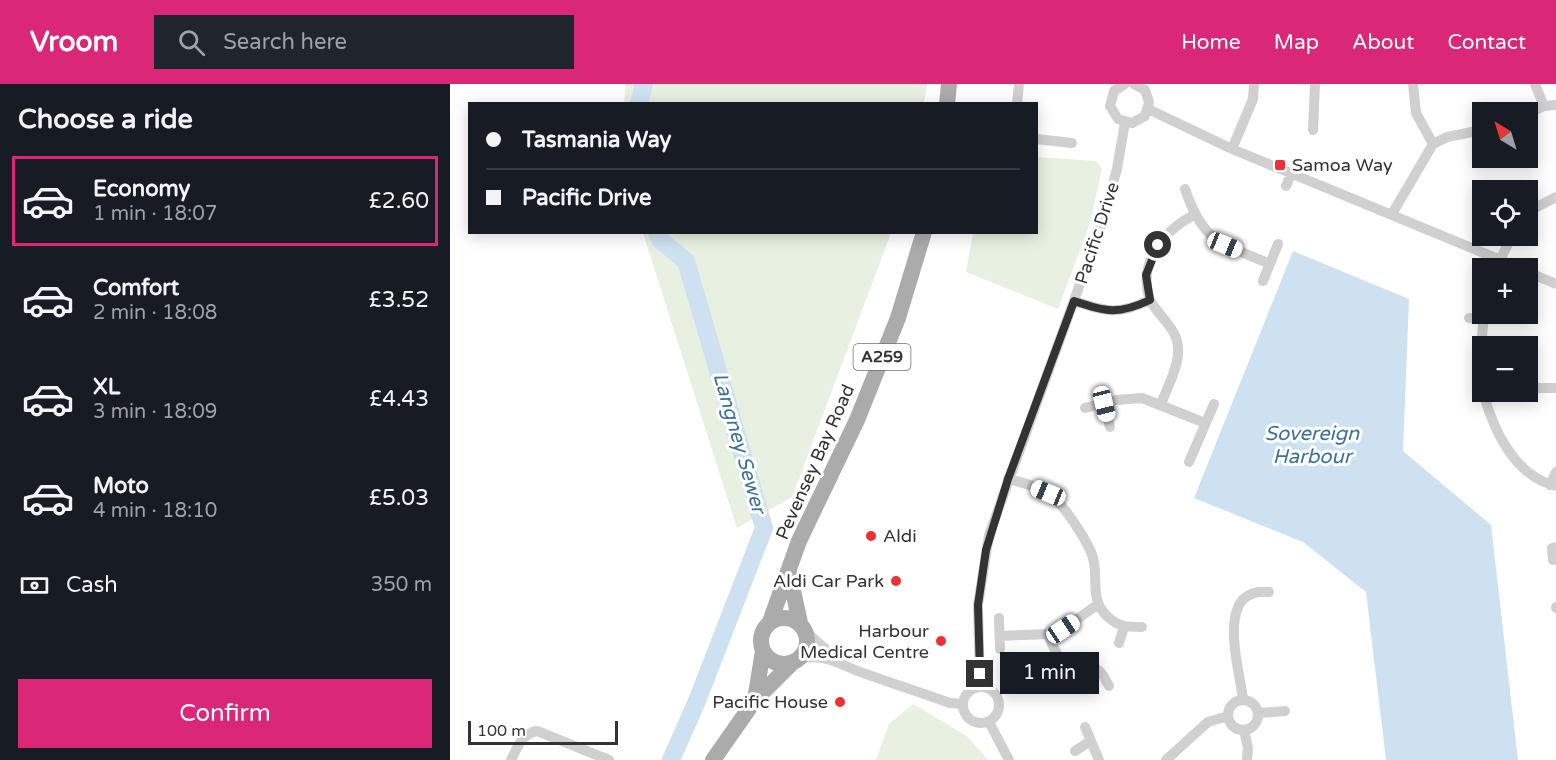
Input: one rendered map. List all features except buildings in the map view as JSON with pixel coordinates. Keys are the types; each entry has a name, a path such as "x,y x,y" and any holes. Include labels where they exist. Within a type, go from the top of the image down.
{"main road":[{"path":"947,102 949,84"},
{"name":"Pevensey Bay Road","path":"770,622 799,541 857,420 898,318 923,234"},
{"path":"713,760 755,700 807,646 789,572"},
{"path":"755,700 763,651 761,635 770,622 785,617 803,627"},
{"path":"763,651 779,663 796,660"}],"street":[{"path":"1017,102 1019,84"},
{"path":"1121,85 1110,98 1110,106 1113,113 1125,122 1139,120 1148,109 1148,96 1134,84"},
{"path":"1232,148 1253,99 1254,84"},
{"path":"1313,130 1315,84"},
{"path":"1413,84 1416,113 1433,144"},
{"path":"1535,84 1544,106"},
{"path":"1538,109 1556,105"},
{"path":"1148,109 1232,148 1495,258"},
{"name":"Pacific Drive","path":"980,687 978,605 986,550 1008,479 1101,226 1117,169 1125,122"},
{"path":"1392,214 1433,144 1447,137 1472,132"},
{"path":"1038,139 1072,143"},
{"path":"1286,186 1292,172"},
{"path":"1185,189 1194,215 1214,239 1270,264"},
{"path":"1538,206 1556,197"},
{"path":"1161,404 1177,364 1179,348 1171,327 1158,314 1150,300 1146,275 1152,255 1173,228 1194,215"},
{"path":"1263,281 1278,244"},
{"path":"1538,277 1556,284"},
{"path":"1074,301 1103,311 1119,312 1150,300"},
{"path":"1538,388 1556,388"},
{"path":"1085,408 1142,398 1205,423"},
{"path":"1487,402 1509,452 1518,465 1553,486 1556,472"},
{"path":"1104,404 1110,427"},
{"path":"1190,462 1214,404"},
{"path":"1008,479 1048,493 1065,512 1091,551 1097,605 1107,616 1124,627 1142,627"},
{"path":"1553,560 1552,548 1556,547"},
{"path":"1242,699 1234,612 1244,597 1259,591 1269,592"},
{"path":"1000,636 1048,634 1063,629 1097,605"},
{"path":"999,618 1000,649"},
{"path":"803,627 838,660 862,673 950,703 963,704"},
{"path":"1119,643 1124,627"},
{"path":"1048,634 1052,646 1064,662 1081,670 1096,669 1101,672 1109,686"},
{"path":"796,660 815,656 838,660"},
{"path":"980,687 990,690 999,703 997,714 989,722 977,723 971,721 963,710 963,704 968,692 980,687"},
{"path":"1242,699 1253,703 1259,713 1256,724 1244,730 1233,726 1228,716 1231,705 1242,699"},
{"path":"1259,713 1285,711"},
{"path":"1166,760 1208,722 1228,716"},
{"path":"989,722 1009,760"},
{"path":"1085,728 1089,741 1100,760"},
{"path":"1244,730 1247,760"},
{"path":"511,760 521,740 529,733 537,731 609,760"},
{"path":"1076,751 1089,741"}],"green space":[{"path":"626,84 927,84 924,102 624,102"},
{"path":"1038,157 1096,161 1102,169 1090,223 1058,309 966,272 973,234 1038,234"},
{"path":"643,234 891,234 792,497 737,528"},
{"path":"913,704 968,737 988,760 876,760 889,724"}],"water":[{"name":"Sovereign Harbour","path":"1293,251 1409,299 1403,451 1491,525 1518,760 1386,760 1366,592 1303,542 1194,498"}],"waterway":[{"name":"Langney Sewer","path":"640,102 644,84"},
{"name":"Langney Sewer","path":"658,234 660,240 686,261 764,528 697,701 671,760"}],"place":[{"name":"Samoa Way","path":"1280,165"},
{"name":"Aldi","path":"871,536"},
{"name":"Aldi Car Park","path":"896,581"},
{"name":"Harbour Medical Centre","path":"941,641"},
{"name":"Pacific House","path":"840,702"}],"route":[{"path":"980,674 978,605 989,535 1074,301 1103,311 1119,312 1150,300 1146,275 1152,255 1158,245"}]}
